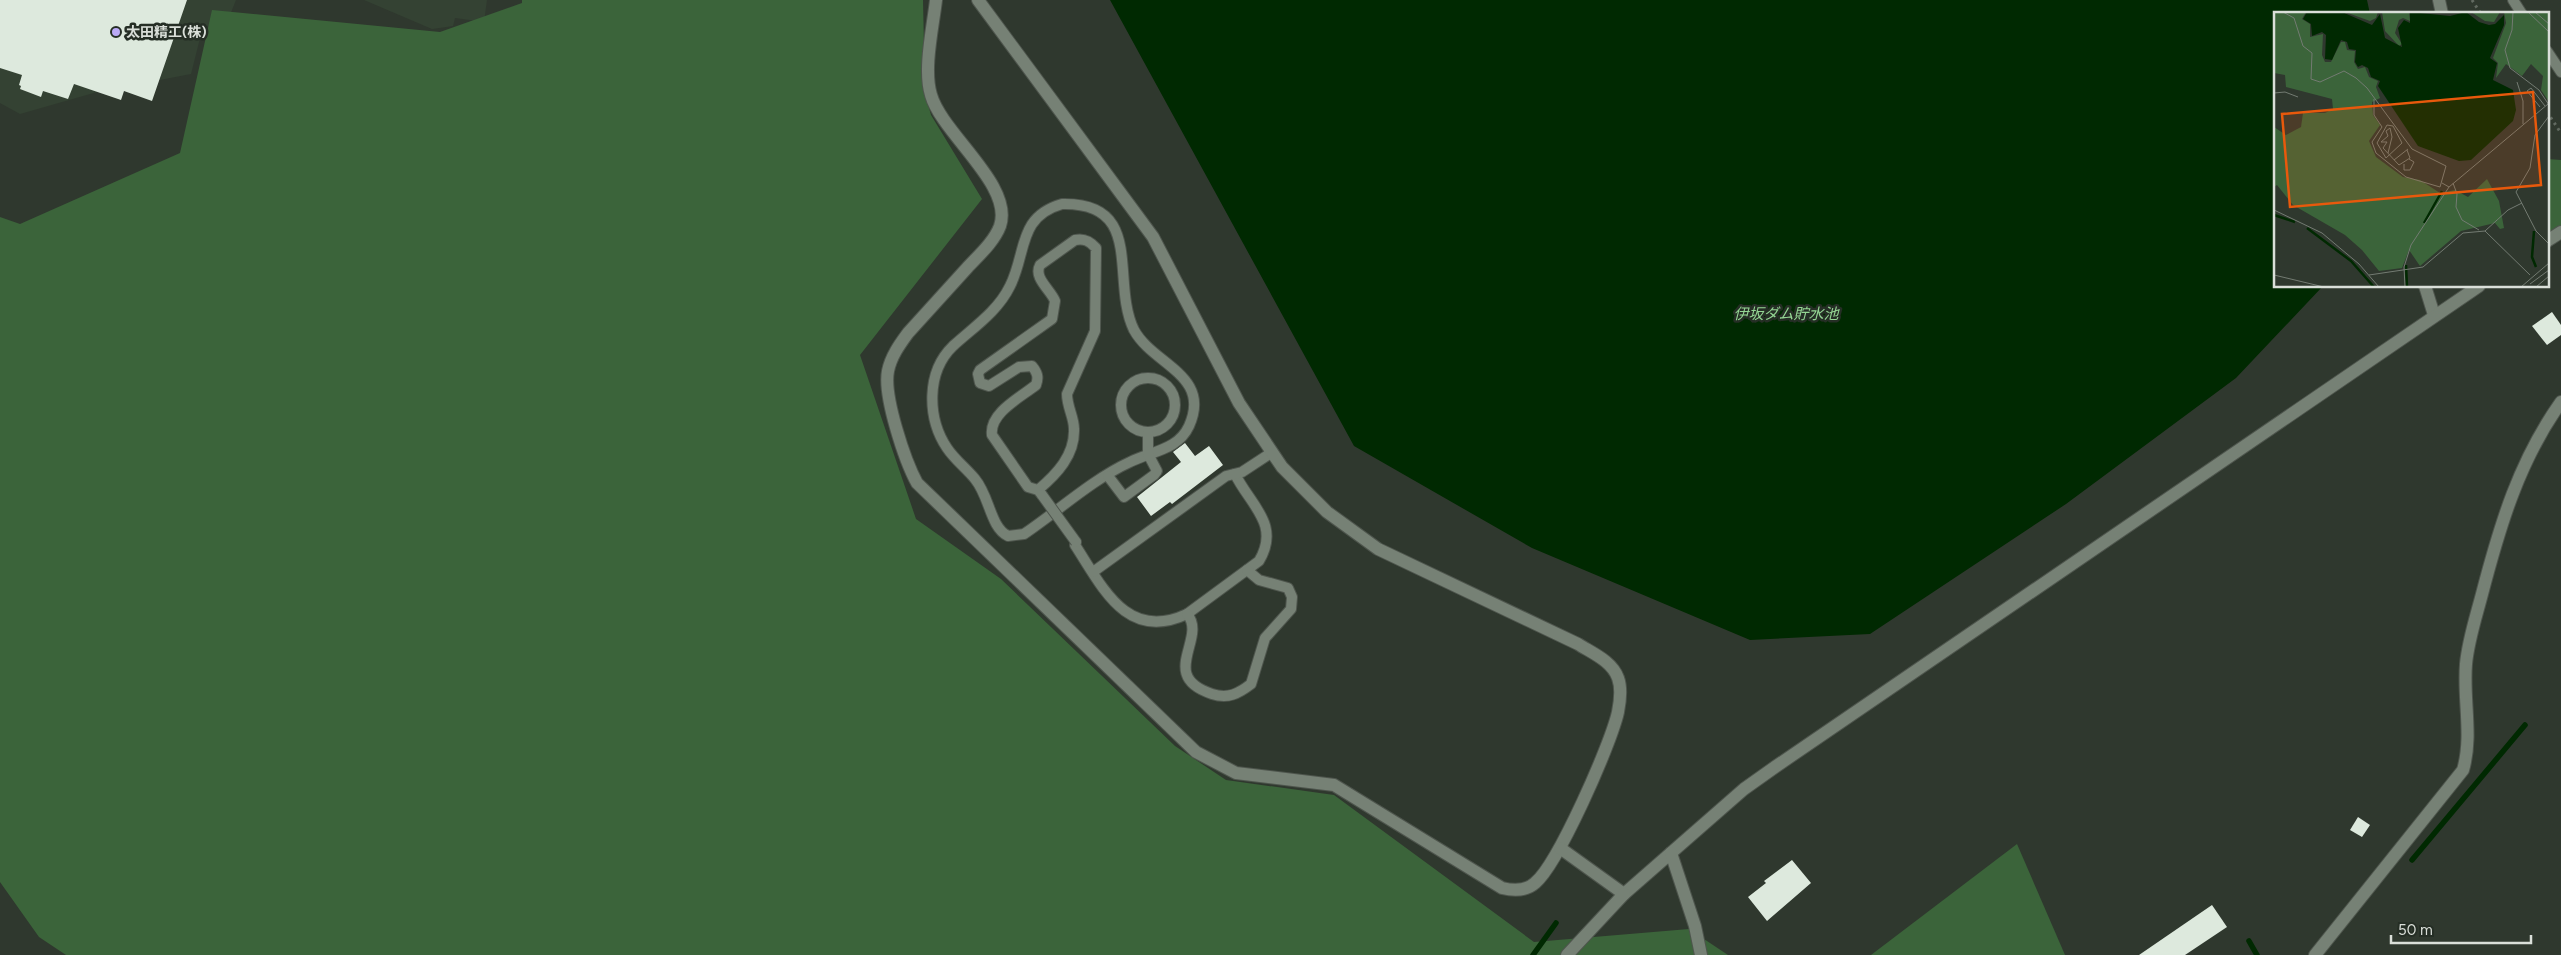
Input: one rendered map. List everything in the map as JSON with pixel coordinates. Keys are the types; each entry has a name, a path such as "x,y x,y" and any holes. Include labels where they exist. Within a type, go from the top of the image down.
{"street":[{"path":"936,0 929,74 930,94 938,111 995,190 1001,209 999,228 988,245 908,333 898,347 888,370 892,408 910,471 917,483 1196,752 1236,774 1334,785 1502,888 1525,889 1536,883 1560,848 1602,754 1617,713 1620,687 1617,677 1610,666 1602,659 1557,634 1378,549 1327,512 1282,468 1239,403 1153,237 978,0"},
{"path":"2548,240 2561,232"},
{"path":"2426,288 2434,316"},
{"path":"1567,955 1624,894 1744,789 2476,288"},
{"path":"2315,955 2463,770 2468,747 2465,684 2468,649 2499,528 2518,476 2538,438 2561,402"},
{"path":"1560,848 1624,894"},
{"path":"1671,853 1695,926 1701,955"}],"lane":[{"path":"2513,0 2521,12"},
{"path":"2548,52 2561,72"},
{"path":"1062,204 1084,205 1104,215 1112,223 1121,242 1124,294 1132,325 1152,353 1183,376 1191,389 1194,407 1186,433 1173,445 1148,454 1123,465 1024,534 1008,536 999,530 996,525 989,503 978,482 947,448 933,414 934,381 941,361 1002,300 1016,273 1026,233 1040,215 1052,207 1062,204"},
{"path":"1040,493 1060,470 1069,453 1074,428 1068,406 1068,394 1095,331 1096,248 1092,243 1081,239 1068,245 1040,265 1038,269 1039,277 1056,301 1052,319 980,370 978,374 980,383 989,386 1019,367 1032,366 1038,378 1036,384 998,414 991,429 992,435 1028,488 1040,493 1076,542 1092,572 1113,601 1127,615 1145,620 1162,622 1187,614 1259,562 1266,547 1266,530 1260,512 1235,474"},
{"path":"1144,378 1163,382 1174,395 1176,403 1175,412 1167,426 1159,431 1148,432 1134,428 1127,422 1121,404 1128,387 1144,378"},
{"path":"1108,476 1124,497 1154,475 1157,471 1148,454 1148,432"},
{"path":"1092,572 1226,476 1242,472 1271,452"},
{"path":"1187,614 1193,625 1193,635 1185,656 1189,678 1198,688 1220,697 1234,695 1250,684 1264,638 1289,614 1292,603 1288,588 1281,584 1259,580 1247,570"}],"path":[{"path":"2472,0 2480,12"},
{"path":"2548,114 2561,133"}],"shaded area":[{"path":"0,0 236,0 226,25 203,26 191,74 97,92 20,114 0,103"},
{"path":"364,0 487,0 484,22 455,18 453,26 432,29"},
{"path":"522,0 923,0 925,94 931,115 982,199 860,355 916,519 1001,579 1175,746 1226,780 1334,795 1534,942 1689,929 1728,955 66,955 39,937 0,882 0,217 20,224 180,153 212,10 440,32 522,3"},
{"path":"2548,159 2561,160 2561,226 2548,234"},
{"path":"2017,844 2065,955 1871,955"}],"water":[{"name":"伊坂ダム貯水池","path":"1110,0 2367,0 2370,12 2274,12 2274,288 2321,288 2236,378 2066,504 1870,634 1750,640 1532,548 1354,446"}],"building":[{"name":"太田精工(株)","path":"0,0 187,0 152,101 124,91 121,100 74,84 68,99 43,91 41,97 20,89 21,86 19,85 22,75 0,68"},
{"path":"2552,312 2561,325 2561,335 2547,345 2532,326"},
{"path":"1185,443 1195,456 1209,446 1223,465 1172,504 1170,502 1151,516 1137,497 1181,462 1173,452"},
{"path":"2358,817 2370,825 2362,837 2350,830"},
{"path":"1792,860 1811,883 1767,921 1748,897 1766,883 1764,881"},
{"path":"2212,905 2227,927 2185,955 2139,955"}],"waterway":[{"path":"2412,860 2525,725"},
{"path":"1533,955 1556,923"},
{"path":"2249,941 2257,955"}],"place":[{"name":"太田精工(株)","path":"116,32"}]}
